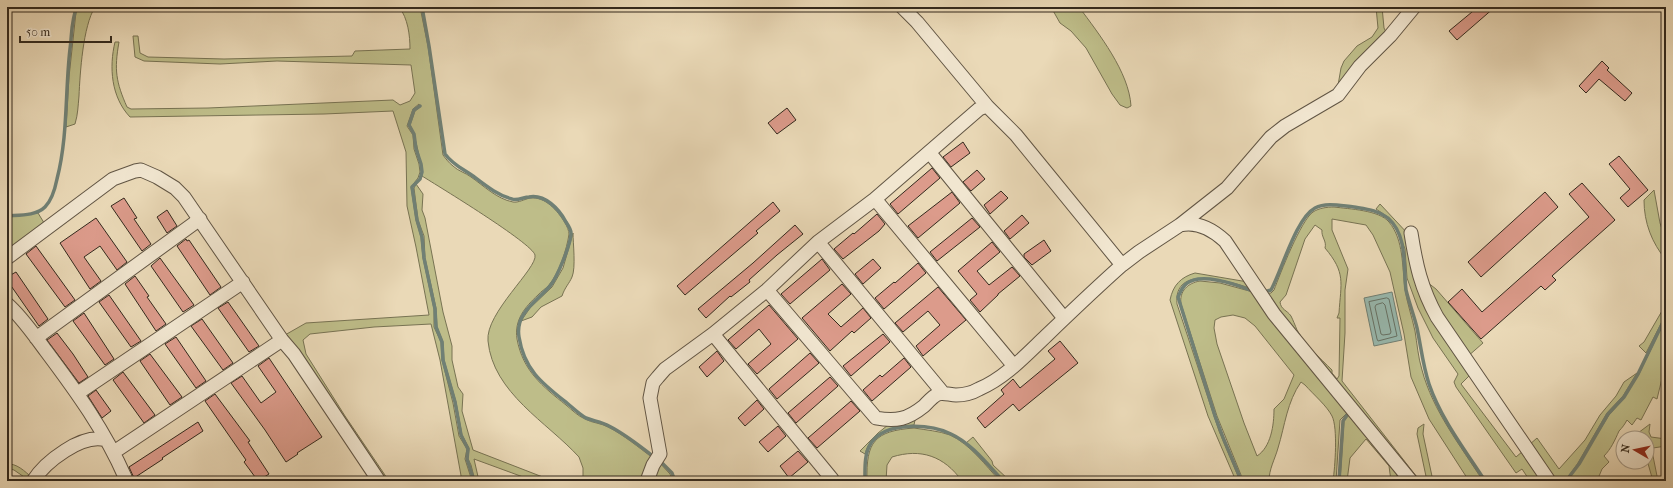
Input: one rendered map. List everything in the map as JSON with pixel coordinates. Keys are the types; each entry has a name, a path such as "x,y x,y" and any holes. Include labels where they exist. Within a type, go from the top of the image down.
{"street":[{"path":"902,7 922,28 987,106 1016,135 1122,265"},
{"path":"767,290 876,418 892,420 909,417 937,394 943,393 956,395 980,389 1014,366 1122,265 1180,225 1227,188 1271,137 1286,126 1338,95 1360,66 1390,36 1414,7"},
{"path":"647,481 653,465 660,454 650,398 653,383 665,369 713,334 767,290 818,242 875,199 978,109 987,106"},
{"path":"929,152 1064,318"},
{"path":"7,258 113,179 141,170 158,177 175,188 184,197 282,340 294,354 380,481"},
{"path":"875,199 1014,366"},
{"path":"36,338 200,219"},
{"path":"1180,225 1187,223 1202,226 1217,234 1225,241 1274,314 1411,481"},
{"path":"1411,233 1420,282 1433,311 1549,481"},
{"path":"818,242 943,393"},
{"path":"78,393 243,282"},
{"path":"7,304 36,338 78,393 114,452 125,477"},
{"path":"713,334 832,479"},
{"path":"114,452 282,340"},
{"path":"33,481 42,470 72,447 88,440 100,438 106,440"}],"shaded area":[{"path":"79,7 95,7 91,15 85,37 76,120 75,124 66,127 69,77 76,12"},
{"path":"399,7 420,7 428,46 443,155 455,168 502,198 515,202 530,198 541,199 559,214 568,228 569,234 562,261 553,280 525,309 517,326 517,339 524,360 535,377 577,415 614,430 653,458 643,481 583,481 583,468 579,457 523,405 500,376 492,359 488,341 489,330 502,305 534,261 535,255 530,249 502,227 422,176 418,150 410,125 415,111 420,107 419,104 413,109 407,126 413,135 414,149 420,172 418,178 411,187 416,220 421,237 423,258 434,309 434,327 441,342 442,360 453,403 459,436 467,449 465,459 472,481 462,481 440,360 431,324 374,327 310,334 303,340 306,354 345,416 389,481 384,481 285,335 306,323 429,315 407,206 406,152 393,111 324,114 130,117 115,91 112,61 115,42 119,42 116,68 118,83 127,107 131,109 208,108 393,100 400,105 410,101 415,93 411,65 277,61 220,64 144,61 135,57 133,36 138,36 140,53 148,57 224,59 352,56 355,51 410,49 409,33 405,16"},
{"path":"1051,7 1079,7 1104,41 1119,67 1129,93 1131,106 1127,108 1120,105 1112,94 1086,48 1071,31 1060,23"},
{"path":"1376,7 1382,7 1384,28 1387,34 1337,91 1341,68 1344,61 1357,46 1372,37 1378,28"},
{"path":"416,184 423,194 422,210 425,218 443,312 452,346 452,360 458,387 463,394 462,411 473,450 553,481 534,481 474,459 479,481 475,481 468,459 469,448 462,435 456,402 444,360 443,342 437,327 436,308 425,258 424,236 418,220 414,188"},
{"path":"1654,190 1660,223 1666,241 1666,260 1653,240 1645,217 1644,200"},
{"path":"1380,204 1409,235 1416,275 1470,375 1461,384 1516,457 1523,451 1547,481 1530,481 1522,469 1516,473 1456,387 1454,382 1458,374 1433,338 1418,308 1407,278 1405,249 1398,231 1388,217 1376,209"},
{"path":"1331,207 1348,208 1378,215 1389,222 1394,229 1402,254 1406,294 1421,365 1427,385 1440,414 1483,481 1469,481 1429,419 1411,377 1404,334 1390,272 1373,235 1366,225 1332,219 1332,230 1348,269 1345,290 1345,333 1342,381 1420,481 1415,481 1262,294 1271,293 1274,290 1291,248 1308,217 1313,212","holes":["1315,225 1322,230 1325,248 1336,264 1341,278 1339,313 1337,318 1340,318 1339,376 1337,379 1332,373 1332,370 1313,352 1297,330 1291,316 1283,308 1280,302 1286,295 1305,239"]},
{"path":"38,213 46,226 7,254 7,217"},
{"path":"573,233 573,273 562,296 541,307 532,317 521,321 530,308 552,287 563,268"},
{"path":"1195,273 1248,282 1250,288 1230,282 1204,278 1193,279 1184,283 1178,291 1177,304 1219,431 1239,481 1236,481 1208,416 1170,300 1173,290 1178,282"},
{"path":"1423,279 1436,289 1483,343 1467,357 1438,314"},
{"path":"1196,282 1220,283 1253,292 1397,471 1397,481 1391,481 1389,466 1366,439 1350,458 1347,481 1340,481 1344,421 1348,416 1348,414 1346,414 1340,420 1336,481 1333,481 1336,448 1334,422 1327,408 1301,382 1289,406 1271,468 1269,481 1242,481 1241,475 1217,416 1181,304 1181,295 1185,288","holes":["1233,315 1245,318 1255,326 1294,375 1284,399 1274,409 1269,441 1266,447 1257,456 1217,344 1214,328 1215,320 1221,317"]},
{"path":"1666,304 1666,314 1646,353 1639,346 1644,342"},
{"path":"1666,318 1666,362 1657,399 1653,397 1641,420 1637,418 1632,425 1627,420 1620,430 1615,430 1615,439 1604,456 1609,462 1602,469 1597,481 1567,481 1609,415 1624,398 1639,374"},
{"path":"1637,373 1623,396 1607,413 1578,463 1565,481 1553,481 1529,445 1537,438 1559,469 1585,440 1600,415 1616,396 1624,382"},
{"path":"916,415 914,425 898,427 884,432 872,440 865,454 860,451 878,433 893,421"},
{"path":"1424,424 1423,434 1433,481 1427,481 1417,434 1418,428"},
{"path":"1650,424 1649,430 1642,430"},
{"path":"914,428 941,432 957,439 977,456 1000,481 962,481 948,465 940,460 931,456 913,453 892,457 887,465 886,481 867,481 868,457 875,441 881,436 890,432"},
{"path":"973,437 992,461 993,465 1010,481 1004,481 966,443"},
{"path":"1655,438 1666,439 1666,446 1655,448"},
{"path":"659,462 670,474 673,481 648,481"},
{"path":"7,464 17,466 32,478 30,481 14,470 7,468"},
{"path":"1655,466 1658,481 1653,481 1650,470 1655,470"}],"water":[{"path":"1392,292 1402,340 1374,346 1364,298"}],"building":[{"path":"1478,7 1495,7 1457,40 1449,31"},
{"path":"1602,61 1609,68 1607,70 1632,93 1625,101 1599,79 1586,93 1579,86"},
{"path":"787,108 796,120 777,134 768,123"},
{"path":"963,142 970,153 951,167 943,157"},
{"path":"1619,156 1648,190 1628,207 1620,198 1630,189 1609,164"},
{"path":"932,168 940,178 898,214 890,204"},
{"path":"977,170 985,179 971,191 963,182"},
{"path":"1582,183 1615,220 1552,276 1556,280 1545,290 1541,286 1481,339 1448,302 1462,289 1482,312 1589,217 1569,194"},
{"path":"1001,191 1008,198 990,214 984,205"},
{"path":"952,192 960,203 918,238 908,226"},
{"path":"1545,192 1558,207 1481,277 1468,262"},
{"path":"124,198 137,218 134,219 151,244 142,251 111,206"},
{"path":"773,202 780,211 756,231 758,233 685,295 677,286"},
{"path":"167,210 177,226 167,233 157,217"},
{"path":"877,214 885,224 879,231 843,259 834,249"},
{"path":"1022,215 1029,223 1010,239 1004,231"},
{"path":"96,218 127,262 117,270 100,246 84,257 101,281 90,289 60,243"},
{"path":"972,218 980,227 937,261 930,252"},
{"path":"795,225 803,234 749,280 750,282 731,297 730,296 706,318 698,309 753,263"},
{"path":"186,239 187,241 189,240 221,287 210,295 177,246"},
{"path":"1044,240 1051,251 1032,265 1024,257 1024,254"},
{"path":"992,242 1000,252 977,271 989,285 1012,267 1020,276 998,294 980,312 970,300 977,294 958,271"},
{"path":"36,246 75,300 65,307 26,254"},
{"path":"160,258 194,305 183,312 151,266"},
{"path":"822,259 830,270 790,304 781,294"},
{"path":"873,259 881,268 863,284 855,274"},
{"path":"918,263 926,273 884,309 875,298"},
{"path":"16,272 48,319 39,326 7,280 7,277"},
{"path":"135,276 149,296 147,297 166,324 156,331 125,284"},
{"path":"842,284 851,294 828,314 841,327 863,308 871,318 854,333 852,331 830,351 802,318"},
{"path":"938,287 966,320 923,356 916,346 940,325 928,311 903,332 895,323"},
{"path":"109,295 141,341 131,347 99,302"},
{"path":"228,302 259,346 249,352 218,308"},
{"path":"769,305 798,339 757,374 748,364 771,344 759,329 736,349 728,340"},
{"path":"84,313 114,359 105,365 73,321"},
{"path":"202,319 233,363 223,370 191,326"},
{"path":"57,333 88,377 79,383 47,340"},
{"path":"883,334 890,342 851,376 843,366"},
{"path":"176,337 206,381 196,388 165,344"},
{"path":"1060,341 1078,363 1019,411 1013,404 985,428 977,418 1004,394 1001,390 1013,379 1020,388 1055,359 1048,351"},
{"path":"717,351 724,361 707,377 699,367"},
{"path":"810,353 819,363 777,399 769,389"},
{"path":"150,354 182,397 170,405 140,361"},
{"path":"269,358 322,437 286,462 231,383 242,376 261,403 276,392 258,366"},
{"path":"904,358 911,367 872,401 863,390 880,375 882,377"},
{"path":"123,372 155,415 144,423 113,380"},
{"path":"830,377 838,386 796,423 788,413"},
{"path":"96,390 111,411 102,418 88,396"},
{"path":"215,394 250,441 248,442 269,474 258,481 244,462 246,460 205,401"},
{"path":"757,400 764,409 745,426 738,418"},
{"path":"851,401 860,411 817,448 808,438"},
{"path":"198,422 203,431 134,478 129,467"},
{"path":"778,426 786,436 768,452 759,442"},
{"path":"798,451 808,462 789,478 780,466"}],"waterway":[{"path":"7,216 27,214 41,210 50,201 54,190 61,163 66,114 68,65 72,28 77,7"},
{"path":"422,7 445,154 455,164 501,195 514,199 535,197 546,200 560,212 571,233 569,245 553,282 528,308 520,321 519,337 525,359 536,375 581,415 604,423 615,429 654,457"},
{"path":"420,106 414,110 409,125 414,134 422,172 420,179 412,187 417,220 422,237 424,258 435,309 436,327 442,342 443,360 455,402 461,435 468,449 467,459 474,481"},
{"path":"1264,292 1271,290 1296,233 1308,214 1315,208 1324,205 1354,207 1367,209 1388,218 1399,233 1402,242 1406,290 1417,328 1429,384 1440,410 1485,481"},
{"path":"1240,481 1239,475 1215,416 1178,297 1182,288 1186,284 1200,279 1218,280 1250,290"},
{"path":"1566,481 1579,464 1608,414 1624,397 1638,374 1666,316"},
{"path":"1339,481 1343,421 1347,415"},
{"path":"865,481 866,456 871,443 878,436 887,431 909,426 932,428 951,434 958,438 979,455 1003,481"},
{"path":"660,461 672,473 675,481"}]}
